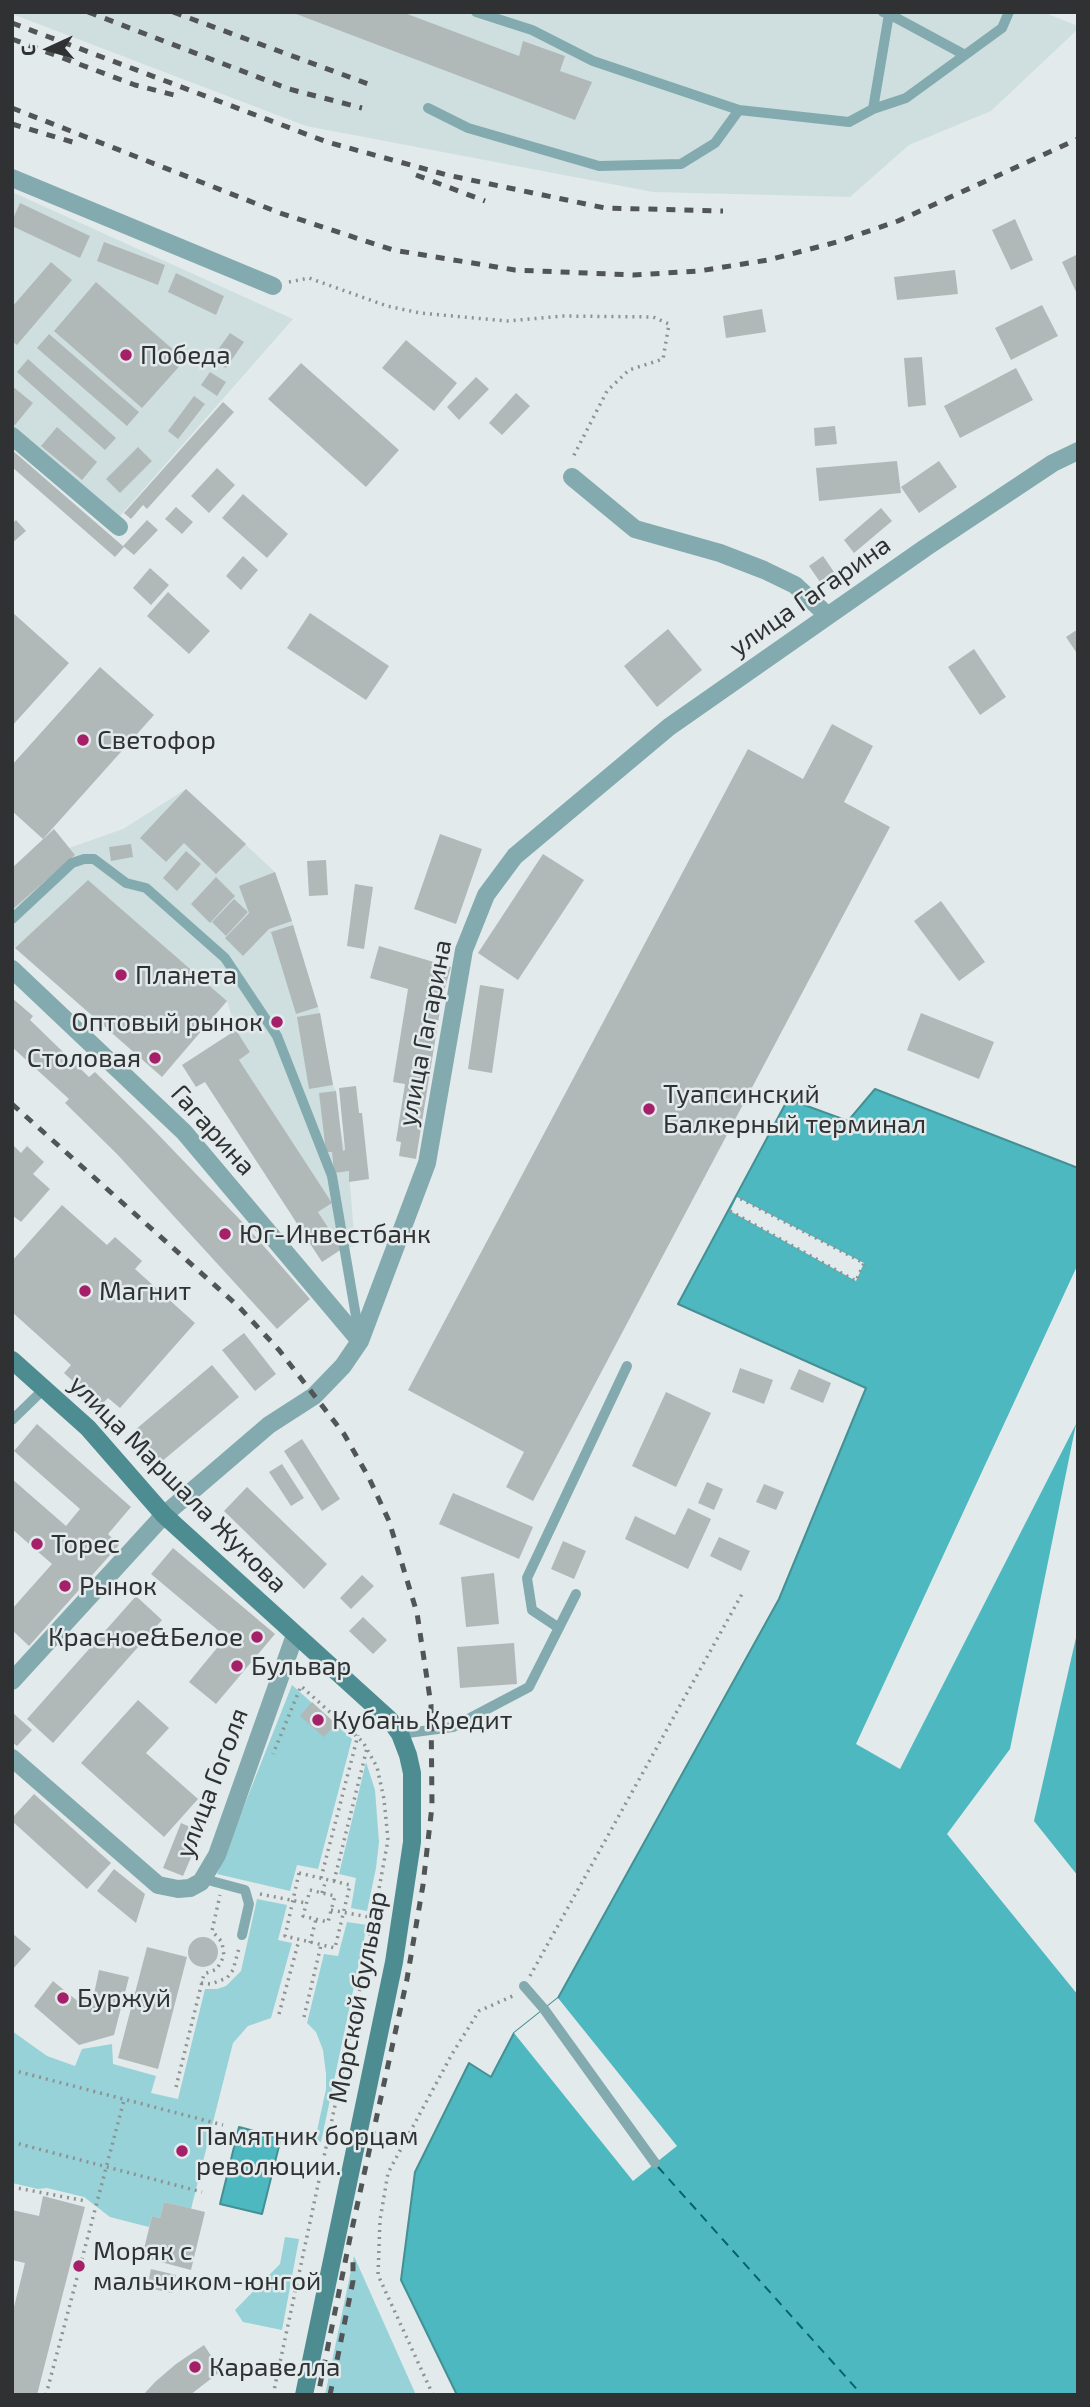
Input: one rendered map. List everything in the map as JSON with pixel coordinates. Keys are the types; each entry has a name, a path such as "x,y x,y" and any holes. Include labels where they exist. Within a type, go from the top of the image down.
{"street":[{"path":"12,178 273,286"},
{"path":"12,436 119,527"},
{"name":"улица Гагарина","path":"12,1681 164,1515 269,1425 314,1396 343,1366 360,1341 427,1163 464,950 486,895 515,856 669,727 1052,463 1078,452"},
{"path":"572,477 635,529 720,553 764,570 795,585 828,616"},
{"name":"Гагарина","path":"12,969 184,1132 360,1341"},
{"name":"улица Маршала Жукова","path":"12,1360 88,1428 164,1515 370,1702"},
{"name":"улица Гоголя","path":"12,1758 158,1885 178,1889 190,1888 204,1878 217,1855 295,1635"},
{"name":"Морской бульвар","path":"304,2395 394,1962 410,1856 412,1773 400,1734 390,1720 370,1702"}],"lane":[{"path":"476,12 531,30 593,61 739,110 849,122 873,109 906,98 1002,28 1009,12"},
{"path":"873,109 886,13 965,55"},
{"path":"428,108 468,128 599,166 681,164 715,143 739,110"},
{"path":"12,919 72,863 94,859 126,883 145,888 225,958 277,1036 332,1177 360,1341"},
{"path":"559,1628 532,1610 527,1578 627,1366"},
{"path":"12,1420 44,1388"},
{"path":"400,1734 453,1727 530,1688 576,1594"},
{"path":"204,1878 245,1890 249,1903 242,1936"},
{"path":"524,1986 544,2009 655,2163"}],"path":[{"path":"273,286 309,278 387,306 420,313 507,321 564,316 653,317 668,324 663,359 629,370 607,391 570,461 572,477"},
{"path":"730,1210 856,1281 864,1263 737,1197"},
{"path":"273,2395 374,1918 388,1840 380,1777 367,1748 358,1735 301,1686"},
{"path":"322,1893 323,1879 358,1735"},
{"path":"334,1881 367,1748"},
{"path":"299,1873 323,1879 350,1885 335,1948 285,1936 299,1873"},
{"path":"176,2087 204,1974 217,1969 224,1956 222,1942 212,1931 222,1883"},
{"path":"245,1890 306,1903"},
{"path":"310,1890 335,1896 328,1922 303,1916 306,1903 310,1890"},
{"path":"331,1910 374,1918"},
{"path":"310,1942 316,1919"},
{"path":"201,1983 211,1984 228,1978 233,1970 242,1936"},
{"path":"279,2014 299,1940"},
{"path":"304,2017 321,1945"},
{"path":"12,2070 223,2125"},
{"path":"46,2395 104,2167 124,2100"},
{"path":"12,2142 201,2192"},
{"path":"12,2186 86,2201"}],"shaded area":[{"path":"12,12 1043,12 1078,26 1078,29 991,111 909,145 850,197 653,192 306,126"},
{"path":"12,192 293,319 120,516 12,427"},
{"name":"Оптовый рынок","path":"186,789 275,872 320,1013 349,1171 355,1246 342,1249 318,1212 331,1202 239,1060 250,1052 236,1030 227,1001 88,880 15,948 12,941 12,910 75,855 69,848 123,829"},
{"path":"875,1089 1078,1168 1078,2395 457,2395 401,2280 415,2172 469,2063 491,2077 514,2033 558,1998 779,1599 866,1388 678,1304 788,1099 848,1121"},
{"path":"292,1685 352,1739 318,1869 297,1865 290,1891 217,1874"},
{"path":"366,1762 375,1790 379,1842 367,1911 351,1908 356,1878 339,1874"},
{"path":"257,1899 287,1905 278,1940 292,1943 271,2018 248,2026 233,2043 191,2209 164,2202 160,2218 152,2216 149,2227 110,2217 84,2197 12,2183 12,2031 47,2056 75,2066 82,2049 112,2044 113,2064 156,2076 151,2093 178,2099 205,1989 226,1986 241,1971"},
{"path":"347,1922 367,1925 321,2142 315,2140 326,2089 326,2074 323,2050 316,2032 307,2023 324,1954 338,1956"},
{"path":"239,2127 281,2138 262,2214 220,2204"},
{"path":"285,2237 299,2239 282,2330 243,2322 235,2310 280,2264"},
{"path":"354,2256 416,2395 325,2395"}],"pier":[{"path":"737,1197 864,1263 856,1281 730,1211"},
{"path":"1078,1264 1078,1629 1034,1821 1078,1876 1078,1995 947,1834 1010,1749 1076,1424 900,1769 856,1744"},
{"path":"558,1998 677,2146 633,2181 514,2033"}],"building":[{"path":"291,12 402,12 519,56 523,41 565,56 560,71 592,82 575,120"},
{"path":"20,203 90,236 80,258 12,226"},
{"path":"1015,219 1033,260 1011,270 992,230"},
{"path":"104,242 165,265 158,285 97,261"},
{"path":"1078,254 1078,296 1062,262"},
{"path":"51,262 72,280 17,345 12,341 12,307"},
{"path":"955,270 958,294 897,300 894,277"},
{"path":"176,273 224,296 216,315 168,292"},
{"path":"96,282 185,360 142,408 54,331"},
{"path":"1042,305 1058,336 1011,360 995,328"},
{"path":"762,309 766,332 726,338 723,316"},
{"path":"230,333 244,342 226,368 212,358"},
{"path":"49,334 139,412 127,426 37,348"},
{"path":"406,340 457,383 434,411 382,368"},
{"path":"922,357 926,405 908,407 904,358"},
{"path":"28,359 116,438 105,450 17,372"},
{"path":"301,363 399,450 366,487 268,399"},
{"path":"1016,368 1033,400 960,438 944,406"},
{"path":"210,372 226,382 217,396 201,385"},
{"path":"476,377 489,389 459,420 447,407"},
{"path":"12,386 33,403 15,425 12,423"},
{"path":"516,393 530,406 502,435 489,423"},
{"path":"194,396 205,404 178,439 168,431"},
{"path":"223,402 234,412 147,509 143,505 131,519 124,513"},
{"path":"835,426 837,444 815,446 814,428"},
{"path":"57,427 97,462 82,480 41,446"},
{"path":"138,447 152,461 120,493 106,479"},
{"path":"12,450 124,547 115,557 12,467"},
{"path":"897,461 901,493 819,501 816,468"},
{"path":"939,461 957,487 919,513 901,487"},
{"path":"217,468 235,485 209,513 191,496"},
{"path":"243,494 288,534 267,558 222,518"},
{"path":"176,507 193,522 182,534 165,519"},
{"path":"881,508 892,521 854,553 844,540"},
{"path":"16,520 26,531 12,543 12,524"},
{"path":"147,520 158,530 134,555 123,546"},
{"path":"243,556 258,570 241,590 226,576"},
{"path":"823,556 834,572 820,582 809,566"},
{"path":"150,568 169,585 151,605 133,588"},
{"path":"168,592 210,631 189,654 147,616"},
{"path":"12,612 69,663 12,726"},
{"path":"310,613 389,666 366,700 287,648"},
{"path":"668,629 702,670 657,707 624,666"},
{"path":"1078,629 1078,655 1066,637"},
{"path":"974,649 1006,697 980,715 948,667"},
{"name":"Светофор","path":"100,667 154,715 43,839 12,811 12,765"},
{"name":"Туапсинский Балкерный терминал","path":"832,724 873,746 844,802 890,827 533,1501 506,1487 524,1452 408,1390 748,749 803,779"},
{"path":"186,789 246,844 216,874 184,843 166,862 140,838"},
{"path":"54,829 75,855 12,910 12,868"},
{"path":"440,834 482,849 456,924 414,909"},
{"path":"131,844 133,857 111,861 109,847"},
{"path":"186,851 201,864 177,891 163,878"},
{"path":"543,854 584,880 518,980 478,953"},
{"path":"326,860 328,895 309,896 307,861"},
{"path":"275,872 292,921 269,929 243,956 225,938 249,913 239,886"},
{"path":"216,877 235,896 210,923 191,904"},
{"name":"Планета","path":"88,880 227,1001 162,1077 15,948"},
{"path":"355,884 373,887 364,949 347,946"},
{"path":"234,899 248,912 226,936 212,922"},
{"path":"941,901 985,962 959,981 914,921"},
{"path":"293,925 318,1007 296,1014 271,932"},
{"path":"379,946 451,967 442,998 416,1159 399,1156 401,1142 396,1141 405,1084 393,1082 408,989 370,978"},
{"path":"480,985 504,989 492,1073 468,1069"},
{"path":"12,998 33,1016 30,1020 89,1077 95,1072 148,1124 247,1227 310,1299 277,1329 117,1154 65,1103 69,1099 12,1047"},
{"path":"320,1013 333,1085 309,1089 297,1017"},
{"path":"921,1013 994,1042 979,1079 907,1050"},
{"path":"236,1030 250,1052 239,1060 332,1203 318,1212 342,1249 322,1262 205,1082 196,1087 182,1065"},
{"path":"356,1086 359,1113 362,1113 369,1179 349,1182 349,1171 334,1173 332,1152 326,1152 319,1093 336,1091 343,1151 339,1088"},
{"path":"12,1144 21,1153 27,1146 44,1162 33,1174 50,1189 21,1222 12,1215"},
{"name":"Магнит","path":"62,1205 107,1245 115,1237 142,1261 135,1269 195,1323 120,1408 108,1398 100,1406 64,1373 71,1365 12,1312 12,1261"},
{"path":"244,1333 276,1374 255,1391 222,1350"},
{"path":"212,1365 239,1397 161,1462 135,1430"},
{"path":"740,1368 773,1380 764,1404 732,1392"},
{"path":"799,1369 831,1383 823,1403 790,1389"},
{"path":"666,1392 711,1413 676,1487 632,1466"},
{"path":"37,1424 131,1507 108,1534 119,1545 29,1646 12,1630 12,1609 52,1564 12,1529 12,1479 66,1526 80,1509 14,1451"},
{"path":"302,1439 340,1499 322,1511 284,1451"},
{"path":"282,1464 304,1498 291,1506 269,1472"},
{"path":"707,1482 723,1489 714,1510 698,1503"},
{"path":"764,1484 784,1492 776,1510 756,1502"},
{"path":"247,1487 327,1564 304,1589 224,1511"},
{"path":"453,1493 533,1527 519,1559 439,1524"},
{"path":"688,1508 711,1519 688,1569 625,1539 635,1516 675,1535"},
{"path":"719,1537 750,1551 741,1571 710,1556"},
{"path":"563,1541 586,1551 574,1579 551,1569"},
{"path":"173,1548 275,1634 216,1704 189,1682 226,1637 151,1574"},
{"path":"494,1573 499,1624 466,1627 461,1577"},
{"path":"362,1575 374,1586 351,1609 340,1598"},
{"path":"136,1596 162,1620 53,1743 27,1719"},
{"path":"363,1617 387,1640 373,1654 349,1631"},
{"path":"514,1643 517,1684 460,1688 457,1647"},
{"path":"138,1700 169,1728 146,1753 198,1799 164,1837 81,1763"},
{"name":"Кубань Кредит","path":"312,1702 336,1724 324,1737 300,1716"},
{"path":"12,1712 32,1730 17,1746 12,1742"},
{"path":"34,1794 111,1863 87,1889 12,1821"},
{"path":"181,1823 202,1832 183,1876 163,1868"},
{"path":"114,1869 145,1894 136,1923 97,1891"},
{"path":"12,1933 31,1949 12,1970"},
{"path":"203,1937 209,1938 217,1946 217,1958 209,1966 203,1967 197,1966 189,1958 188,1952 189,1946 197,1938"},
{"path":"147,1947 187,1957 158,2069 118,2058"},
{"path":"99,1970 129,1977 114,2035 79,2045 34,2006 53,1981 80,2003 93,1999"},
{"path":"43,2196 85,2207 37,2395 12,2395 12,2315 25,2263 12,2260 12,2210 39,2216"},
{"path":"164,2202 205,2212 191,2270 142,2257 152,2216 160,2218"},
{"path":"151,2269 176,2275 172,2293 147,2288"},
{"name":"Каравелла","path":"204,2345 221,2371 190,2395 143,2395 176,2364"}],"ferry route":[{"path":"658,2167 862,2395"}],"railway":[{"path":"88,12 289,89 362,108"},
{"path":"173,12 371,85"},
{"path":"12,23 327,142 447,175 605,208 723,211"},
{"path":"12,39 135,85 178,96"},
{"path":"12,108 280,213 393,250 515,270 633,275 699,271 768,260 837,242 898,221 1078,139"},
{"path":"12,124 79,144"},
{"path":"416,175 485,201"},
{"path":"12,1104 239,1307 279,1350 344,1434 369,1478 389,1521 417,1613 431,1705 432,1806 423,1885 407,1979 318,2395"},
{"path":"330,2395 353,2281 353,2257"}],"place":[{"name":"Победа","path":"126,355"},
{"name":"Светофор","path":"83,740"},
{"name":"Планета","path":"121,975"},
{"name":"Оптовый рынок","path":"277,1022"},
{"name":"Столовая","path":"155,1058"},
{"name":"Туапсинский Балкерный терминал","path":"649,1109"},
{"name":"Юг-Инвестбанк","path":"225,1234"},
{"name":"Магнит","path":"85,1291"},
{"name":"Торес","path":"37,1544"},
{"name":"Рынок","path":"65,1586"},
{"name":"Красное&Белое","path":"257,1637"},
{"name":"Бульвар","path":"237,1666"},
{"name":"Кубань Кредит","path":"318,1720"},
{"name":"Буржуй","path":"63,1998"},
{"name":"Памятник борцам революции.","path":"182,2151"},
{"name":"Моряк с мальчиком-юнгой","path":"79,2266"},
{"name":"Каравелла","path":"195,2367"}]}
